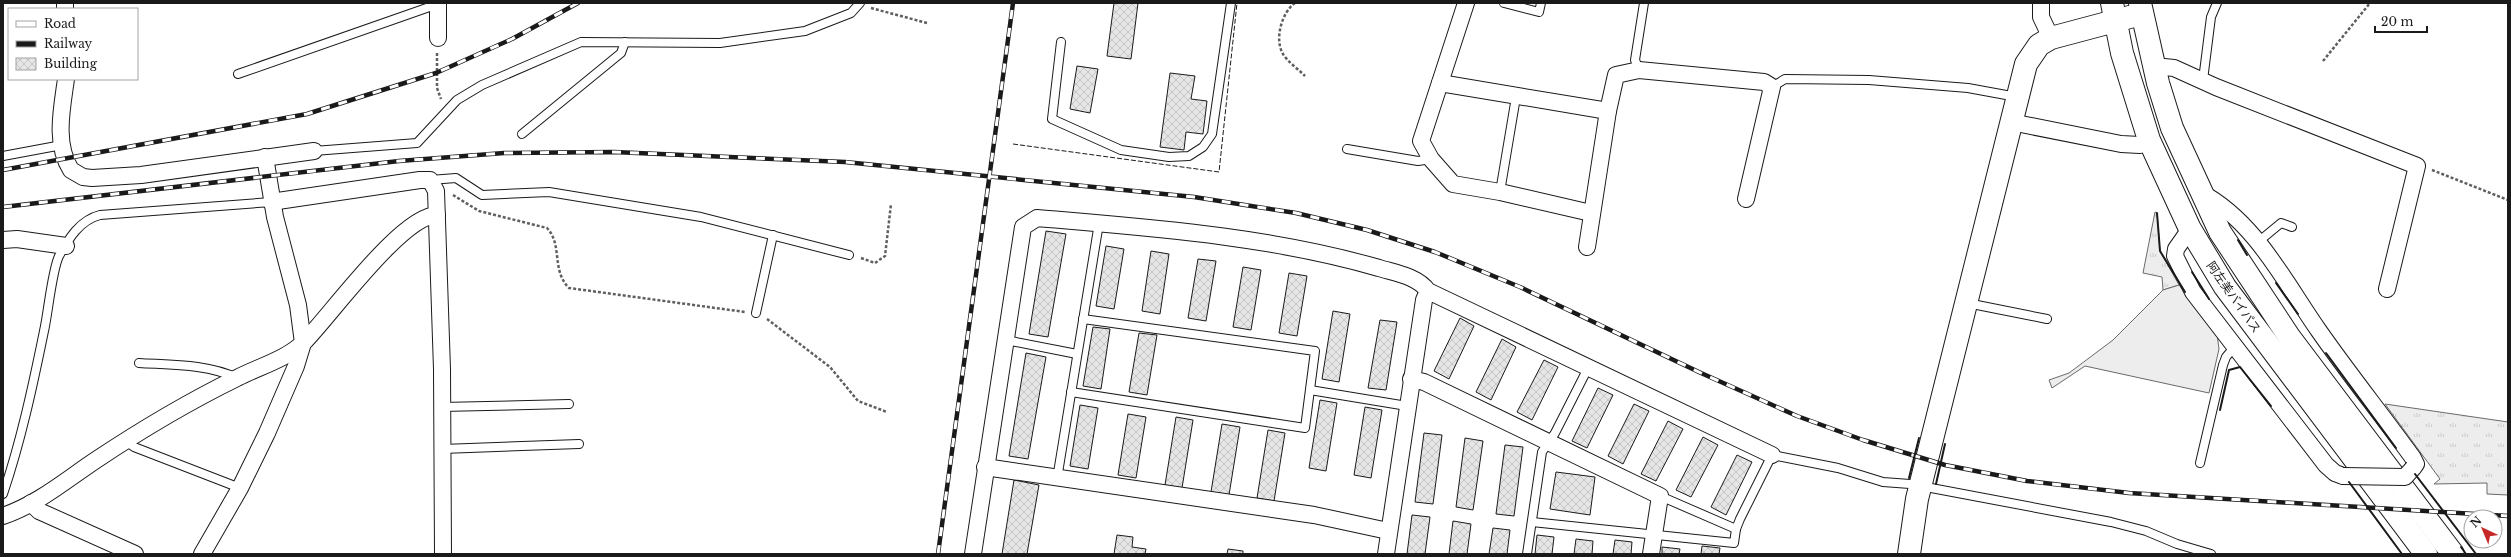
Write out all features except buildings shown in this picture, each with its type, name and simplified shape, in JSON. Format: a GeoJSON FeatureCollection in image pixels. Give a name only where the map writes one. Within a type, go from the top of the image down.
{"type":"FeatureCollection","features":[{"type":"Feature","properties":{"kind":"main road"},"geometry":{"type":"LineString","coordinates":[[1909,554],[1920,487],[2010,122],[2026,64],[2039,45],[2051,38],[2114,12],[2140,8]]}},
{"type":"Feature","properties":{"kind":"main road","name":"阿左美バイパス"},"geometry":{"type":"LineString","coordinates":[[2140,8],[2154,66],[2172,128],[2200,192],[2232,253],[2290,338],[2453,554]]}},
{"type":"Feature","properties":{"kind":"main road","name":"阿左美バイパス"},"geometry":{"type":"LineString","coordinates":[[2114,12],[2122,53],[2150,140],[2190,229],[2225,287],[2426,554]]}},
{"type":"Feature","properties":{"kind":"street"},"geometry":{"type":"LineString","coordinates":[[1466,3],[1420,141],[1431,159],[1453,184],[1500,192],[1590,213]]}},
{"type":"Feature","properties":{"kind":"street"},"geometry":{"type":"LineString","coordinates":[[2041,3],[2042,17],[2051,38]]}},
{"type":"Feature","properties":{"kind":"street"},"geometry":{"type":"LineString","coordinates":[[438,4],[438,38]]}},
{"type":"Feature","properties":{"kind":"street"},"geometry":{"type":"LineString","coordinates":[[2154,66],[2174,68],[2417,166],[2387,289]]}},
{"type":"Feature","properties":{"kind":"street"},"geometry":{"type":"LineString","coordinates":[[1586,247],[1590,213],[1616,75],[1639,70],[1764,82],[1772,87],[1746,199]]}},
{"type":"Feature","properties":{"kind":"street"},"geometry":{"type":"LineString","coordinates":[[66,80],[61,114],[62,145],[72,172],[92,178],[141,175],[314,151]]}},
{"type":"Feature","properties":{"kind":"street"},"geometry":{"type":"LineString","coordinates":[[1440,83],[1608,112]]}},
{"type":"Feature","properties":{"kind":"street"},"geometry":{"type":"LineString","coordinates":[[2010,122],[2121,144],[2140,145],[2150,140]]}},
{"type":"Feature","properties":{"kind":"street"},"geometry":{"type":"LineString","coordinates":[[202,554],[240,488],[296,366],[303,343],[298,305],[271,202],[265,157]]}},
{"type":"Feature","properties":{"kind":"street"},"geometry":{"type":"LineString","coordinates":[[271,202],[430,180],[436,191],[443,554]]}},
{"type":"Feature","properties":{"kind":"street"},"geometry":{"type":"LineString","coordinates":[[2190,229],[2176,249],[2175,256],[2193,292],[2236,345],[2326,465],[2335,473],[2343,476],[2405,477],[2416,464],[2413,458],[2320,332],[2258,242],[2234,215],[2200,192]]}},
{"type":"Feature","properties":{"kind":"street"},"geometry":{"type":"LineString","coordinates":[[3,516],[31,503],[184,405],[303,343],[351,286],[386,251],[419,220],[430,215],[437,215]]}},
{"type":"Feature","properties":{"kind":"street"},"geometry":{"type":"LineString","coordinates":[[973,554],[985,467],[1023,227],[1037,218],[1231,237],[1344,258],[1414,279],[1428,291],[1772,455]]}},
{"type":"Feature","properties":{"kind":"street"},"geometry":{"type":"LineString","coordinates":[[3,240],[16,239],[66,246]]}},
{"type":"Feature","properties":{"kind":"street"},"geometry":{"type":"LineString","coordinates":[[1386,554],[1388,531],[1407,406],[1424,300],[1428,291]]}},
{"type":"Feature","properties":{"kind":"street"},"geometry":{"type":"LineString","coordinates":[[1412,379],[1424,382],[1660,496],[1651,554]]}},
{"type":"Feature","properties":{"kind":"street"},"geometry":{"type":"LineString","coordinates":[[985,467],[1057,479],[1314,515],[1388,531]]}},
{"type":"Feature","properties":{"kind":"street"},"geometry":{"type":"LineString","coordinates":[[31,503],[39,511],[135,554]]}},
{"type":"Feature","properties":{"kind":"lane"},"geometry":{"type":"LineString","coordinates":[[1062,42],[1052,119],[1121,150],[1169,157],[1189,156],[1203,147],[1212,134],[1230,3]]}},
{"type":"Feature","properties":{"kind":"lane"},"geometry":{"type":"LineString","coordinates":[[1504,3],[1539,12],[1541,3]]}},
{"type":"Feature","properties":{"kind":"lane"},"geometry":{"type":"LineString","coordinates":[[1639,70],[1635,60],[1644,3]]}},
{"type":"Feature","properties":{"kind":"lane"},"geometry":{"type":"LineString","coordinates":[[2203,80],[2211,17],[2217,3]]}},
{"type":"Feature","properties":{"kind":"lane"},"geometry":{"type":"LineString","coordinates":[[238,74],[438,4]]}},
{"type":"Feature","properties":{"kind":"lane"},"geometry":{"type":"LineString","coordinates":[[314,151],[417,143],[445,110],[457,100],[482,85],[574,45],[587,42],[720,43],[805,31],[851,13],[858,5]]}},
{"type":"Feature","properties":{"kind":"lane"},"geometry":{"type":"LineString","coordinates":[[522,134],[621,53],[625,42]]}},
{"type":"Feature","properties":{"kind":"lane"},"geometry":{"type":"LineString","coordinates":[[1772,87],[1785,79],[1869,80],[1968,88],[2017,98]]}},
{"type":"Feature","properties":{"kind":"lane"},"geometry":{"type":"LineString","coordinates":[[1500,192],[1516,97]]}},
{"type":"Feature","properties":{"kind":"lane"},"geometry":{"type":"LineString","coordinates":[[3,156],[62,145]]}},
{"type":"Feature","properties":{"kind":"lane"},"geometry":{"type":"LineString","coordinates":[[1346,150],[1418,161],[1431,159]]}},
{"type":"Feature","properties":{"kind":"lane"},"geometry":{"type":"LineString","coordinates":[[430,180],[456,178],[482,195],[556,193],[700,217],[849,255]]}},
{"type":"Feature","properties":{"kind":"lane"},"geometry":{"type":"LineString","coordinates":[[3,494],[12,465],[44,332],[58,257],[78,226],[88,218],[100,216],[271,202]]}},
{"type":"Feature","properties":{"kind":"lane"},"geometry":{"type":"LineString","coordinates":[[1057,479],[1099,223]]}},
{"type":"Feature","properties":{"kind":"lane"},"geometry":{"type":"LineString","coordinates":[[2258,242],[2281,223],[2292,227]]}},
{"type":"Feature","properties":{"kind":"lane"},"geometry":{"type":"LineString","coordinates":[[756,313],[773,235]]}},
{"type":"Feature","properties":{"kind":"lane"},"geometry":{"type":"LineString","coordinates":[[1966,303],[2047,319]]}},
{"type":"Feature","properties":{"kind":"lane"},"geometry":{"type":"LineString","coordinates":[[1071,392],[1306,428],[1315,351],[1083,320]]}},
{"type":"Feature","properties":{"kind":"lane"},"geometry":{"type":"LineString","coordinates":[[1006,340],[1077,354]]}},
{"type":"Feature","properties":{"kind":"lane"},"geometry":{"type":"LineString","coordinates":[[2200,463],[2223,365],[2226,357],[2236,345]]}},
{"type":"Feature","properties":{"kind":"lane"},"geometry":{"type":"LineString","coordinates":[[139,363],[208,368],[223,371],[236,378]]}},
{"type":"Feature","properties":{"kind":"lane"},"geometry":{"type":"LineString","coordinates":[[1527,554],[1542,452],[1549,442],[1588,368]]}},
{"type":"Feature","properties":{"kind":"lane"},"geometry":{"type":"LineString","coordinates":[[1310,390],[1407,406]]}},
{"type":"Feature","properties":{"kind":"lane"},"geometry":{"type":"LineString","coordinates":[[441,407],[569,404]]}},
{"type":"Feature","properties":{"kind":"lane"},"geometry":{"type":"LineString","coordinates":[[126,441],[134,447],[240,488]]}},
{"type":"Feature","properties":{"kind":"lane"},"geometry":{"type":"LineString","coordinates":[[442,449],[579,444]]}},
{"type":"Feature","properties":{"kind":"lane"},"geometry":{"type":"LineString","coordinates":[[1532,522],[1734,543],[1736,529],[1772,455],[1838,468],[1883,482],[1920,487],[2112,522],[2146,531],[2177,544],[2211,554]]}},
{"type":"Feature","properties":{"kind":"lane"},"geometry":{"type":"LineString","coordinates":[[1660,496],[1736,529]]}},
{"type":"Feature","properties":{"kind":"path"},"geometry":{"type":"LineString","coordinates":[[1295,3],[1285,12],[1279,45],[1283,54],[1305,76]]}},
{"type":"Feature","properties":{"kind":"path"},"geometry":{"type":"LineString","coordinates":[[2323,61],[2370,3]]}},
{"type":"Feature","properties":{"kind":"path"},"geometry":{"type":"LineString","coordinates":[[858,5],[886,10],[926,23]]}},
{"type":"Feature","properties":{"kind":"path"},"geometry":{"type":"LineString","coordinates":[[438,38],[437,88],[445,110]]}},
{"type":"Feature","properties":{"kind":"path"},"geometry":{"type":"LineString","coordinates":[[2417,166],[2508,200]]}},
{"type":"Feature","properties":{"kind":"path"},"geometry":{"type":"LineString","coordinates":[[430,180],[479,211],[547,228],[556,242],[558,272],[569,288],[728,312],[756,313],[772,321],[830,366],[858,401],[887,412]]}},
{"type":"Feature","properties":{"kind":"path"},"geometry":{"type":"LineString","coordinates":[[849,255],[875,263],[885,256],[891,204]]}},
{"type":"Feature","properties":{"kind":"green space"},"geometry":{"type":"Polygon","coordinates":[[[2155,212],[2157,213],[2160,251],[2179,285],[2163,290],[2162,277],[2143,273],[2155,212]]]}},
{"type":"Feature","properties":{"kind":"green space"},"geometry":{"type":"Polygon","coordinates":[[[2385,404],[2508,422],[2508,495],[2487,494],[2487,483],[2434,484],[2440,479],[2385,404]]]}},
{"type":"Feature","properties":{"kind":"shaded area"},"geometry":{"type":"Polygon","coordinates":[[[2179,285],[2217,334],[2219,349],[2209,393],[2085,366],[2052,388],[2049,380],[2069,373],[2113,340],[2163,290],[2179,285]]]}},
{"type":"Feature","properties":{"kind":"railway"},"geometry":{"type":"LineString","coordinates":[[3,170],[307,114],[436,73],[512,39],[578,3]]}},
{"type":"Feature","properties":{"kind":"railway"},"geometry":{"type":"LineString","coordinates":[[938,554],[1013,3]]}},
{"type":"Feature","properties":{"kind":"railway"},"geometry":{"type":"LineString","coordinates":[[3,207],[399,161],[504,153],[614,152],[845,162],[1194,197],[1296,213],[1367,230],[1435,252],[1520,287],[1701,373],[1797,416],[1863,440],[1945,465],[2027,481],[2129,493],[2508,516]]}},
{"type":"Feature","properties":{"kind":"fence"},"geometry":{"type":"LineString","coordinates":[[1013,144],[1219,172],[1237,3]]}},
{"type":"Feature","properties":{"kind":"wall"},"geometry":{"type":"LineString","coordinates":[[2157,213],[2160,251],[2185,292]]}},
{"type":"Feature","properties":{"kind":"wall"},"geometry":{"type":"LineString","coordinates":[[2238,240],[2247,255]]}},
{"type":"Feature","properties":{"kind":"wall"},"geometry":{"type":"LineString","coordinates":[[2192,272],[2209,299]]}},
{"type":"Feature","properties":{"kind":"wall"},"geometry":{"type":"LineString","coordinates":[[2276,283],[2298,314]]}},
{"type":"Feature","properties":{"kind":"wall"},"geometry":{"type":"LineString","coordinates":[[2326,353],[2396,448]]}},
{"type":"Feature","properties":{"kind":"wall"},"geometry":{"type":"LineString","coordinates":[[2220,410],[2229,370],[2240,367],[2271,406]]}},
{"type":"Feature","properties":{"kind":"wall"},"geometry":{"type":"LineString","coordinates":[[1909,478],[1919,438]]}},
{"type":"Feature","properties":{"kind":"wall"},"geometry":{"type":"LineString","coordinates":[[1936,484],[1945,444]]}},
{"type":"Feature","properties":{"kind":"wall"},"geometry":{"type":"LineString","coordinates":[[2415,474],[2476,554]]}},
{"type":"Feature","properties":{"kind":"wall"},"geometry":{"type":"LineString","coordinates":[[2349,482],[2402,554]]}},
{"type":"Feature","properties":{"kind":"wall"},"geometry":{"type":"LineString","coordinates":[[2461,547],[2466,554]]}}]}
